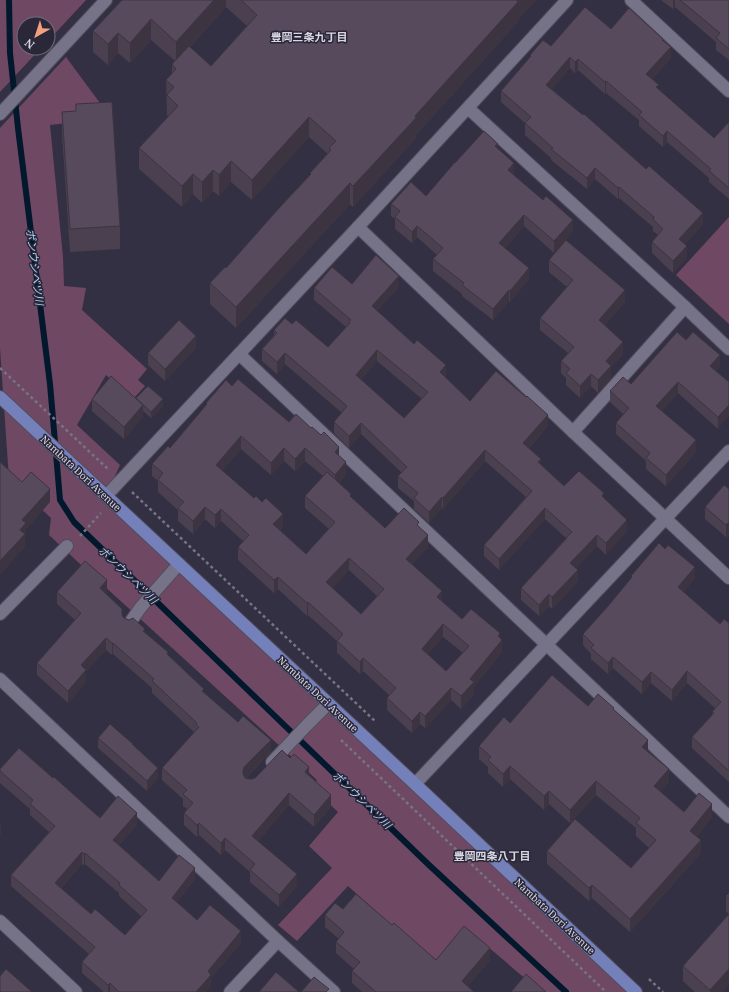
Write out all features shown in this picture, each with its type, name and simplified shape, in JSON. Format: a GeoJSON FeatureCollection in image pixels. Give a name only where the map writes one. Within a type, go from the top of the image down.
{"type":"FeatureCollection","features":[{"type":"Feature","properties":{"kind":"main road","name":"Nambata Dori Avenue"},"geometry":{"type":"LineString","coordinates":[[0,397],[636,992]]}},
{"type":"Feature","properties":{"kind":"street"},"geometry":{"type":"LineString","coordinates":[[0,114],[106,0]]}},
{"type":"Feature","properties":{"kind":"street"},"geometry":{"type":"LineString","coordinates":[[106,496],[358,227],[567,0]]}},
{"type":"Feature","properties":{"kind":"street"},"geometry":{"type":"LineString","coordinates":[[631,0],[729,91]]}},
{"type":"Feature","properties":{"kind":"street"},"geometry":{"type":"LineString","coordinates":[[468,108],[729,349]]}},
{"type":"Feature","properties":{"kind":"street"},"geometry":{"type":"LineString","coordinates":[[358,227],[729,578]]}},
{"type":"Feature","properties":{"kind":"street"},"geometry":{"type":"LineString","coordinates":[[573,432],[685,308]]}},
{"type":"Feature","properties":{"kind":"street"},"geometry":{"type":"LineString","coordinates":[[239,354],[729,817]]}},
{"type":"Feature","properties":{"kind":"street"},"geometry":{"type":"LineString","coordinates":[[415,784],[729,451]]}},
{"type":"Feature","properties":{"kind":"street"},"geometry":{"type":"LineString","coordinates":[[0,614],[71,543]]}},
{"type":"Feature","properties":{"kind":"street"},"geometry":{"type":"LineString","coordinates":[[129,624],[141,607],[179,564]]}},
{"type":"Feature","properties":{"kind":"street"},"geometry":{"type":"LineString","coordinates":[[0,679],[334,992]]}},
{"type":"Feature","properties":{"kind":"street"},"geometry":{"type":"LineString","coordinates":[[266,768],[328,704]]}},
{"type":"Feature","properties":{"kind":"street"},"geometry":{"type":"LineString","coordinates":[[0,920],[76,992]]}},
{"type":"Feature","properties":{"kind":"street"},"geometry":{"type":"LineString","coordinates":[[230,992],[278,941]]}},
{"type":"Feature","properties":{"kind":"path"},"geometry":{"type":"LineString","coordinates":[[0,368],[111,472]]}},
{"type":"Feature","properties":{"kind":"path"},"geometry":{"type":"LineString","coordinates":[[128,489],[378,724]]}},
{"type":"Feature","properties":{"kind":"path"},"geometry":{"type":"LineString","coordinates":[[71,543],[101,513]]}},
{"type":"Feature","properties":{"kind":"path"},"geometry":{"type":"LineString","coordinates":[[646,976],[663,992]]}},
{"type":"Feature","properties":{"kind":"shaded area"},"geometry":{"type":"Polygon","coordinates":[[[0,0],[86,0],[56,32],[56,16],[16,16],[16,56],[34,56],[0,92],[0,0]]]}},
{"type":"Feature","properties":{"kind":"shaded area"},"geometry":{"type":"Polygon","coordinates":[[[66,57],[111,118],[50,125],[63,257],[64,286],[86,288],[82,310],[147,369],[138,380],[145,386],[134,398],[106,375],[77,425],[120,465],[106,496],[636,992],[541,992],[467,929],[435,965],[348,886],[297,941],[278,925],[332,868],[309,846],[338,812],[312,787],[317,780],[49,535],[51,518],[9,479],[0,348],[0,128],[66,57]]]}},
{"type":"Feature","properties":{"kind":"shaded area"},"geometry":{"type":"Polygon","coordinates":[[[729,217],[729,324],[676,275],[729,217]]]}},
{"type":"Feature","properties":{"kind":"building"},"geometry":{"type":"Polygon","coordinates":[[[122,0],[214,0],[176,42],[151,19],[130,43],[118,33],[108,44],[93,31],[122,0]]]}},
{"type":"Feature","properties":{"kind":"building"},"geometry":{"type":"Polygon","coordinates":[[[241,0],[517,0],[518,2],[415,116],[416,118],[353,186],[350,183],[236,307],[210,283],[225,267],[226,268],[311,174],[310,173],[331,150],[329,148],[336,141],[309,117],[252,180],[231,161],[219,175],[213,170],[202,182],[193,174],[182,186],[139,148],[178,106],[167,95],[174,87],[166,80],[176,69],[172,64],[189,46],[211,66],[257,15],[241,0]]]}},
{"type":"Feature","properties":{"kind":"building"},"geometry":{"type":"Polygon","coordinates":[[[680,0],[729,0],[729,49],[716,38],[720,33],[680,0]]]}},
{"type":"Feature","properties":{"kind":"building"},"geometry":{"type":"Polygon","coordinates":[[[585,7],[611,29],[629,8],[671,47],[646,74],[659,85],[656,87],[714,138],[729,122],[729,188],[709,171],[711,169],[667,131],[663,136],[639,115],[642,112],[578,59],[575,62],[570,57],[546,85],[583,115],[584,114],[646,169],[649,166],[703,213],[679,239],[687,246],[673,261],[652,242],[663,229],[653,219],[654,217],[595,168],[587,178],[551,149],[553,148],[525,123],[531,117],[501,91],[543,40],[551,46],[585,7]]]}},
{"type":"Feature","properties":{"kind":"building"},"geometry":{"type":"Polygon","coordinates":[[[112,102],[120,226],[70,229],[62,112],[76,111],[76,104],[112,102]]]}},
{"type":"Feature","properties":{"kind":"building"},"geometry":{"type":"Polygon","coordinates":[[[484,131],[498,144],[495,146],[514,163],[508,170],[543,200],[546,196],[573,220],[554,241],[524,215],[499,243],[529,268],[493,309],[462,285],[464,283],[433,259],[443,248],[417,226],[412,232],[395,217],[400,211],[391,204],[411,182],[426,196],[484,131]]]}},
{"type":"Feature","properties":{"kind":"building"},"geometry":{"type":"Polygon","coordinates":[[[566,240],[625,290],[599,320],[623,342],[606,361],[611,366],[598,380],[591,374],[580,386],[566,373],[570,369],[561,361],[574,347],[540,318],[573,280],[549,260],[566,240]]]}},
{"type":"Feature","properties":{"kind":"building"},"geometry":{"type":"Polygon","coordinates":[[[376,255],[399,276],[372,306],[414,344],[417,340],[446,365],[440,372],[470,401],[496,371],[526,397],[527,396],[548,415],[523,443],[541,459],[538,462],[564,486],[579,471],[604,493],[602,496],[627,520],[606,543],[597,535],[570,563],[578,570],[552,597],[549,594],[539,605],[521,588],[572,532],[545,508],[499,559],[484,545],[532,491],[485,450],[429,512],[414,498],[418,493],[398,476],[407,467],[361,423],[349,436],[334,422],[347,406],[285,353],[277,362],[262,349],[277,333],[274,330],[285,318],[292,324],[296,320],[328,347],[351,320],[314,288],[332,267],[352,284],[376,255]],[[377,350],[356,375],[404,418],[428,392],[377,350]]]}},
{"type":"Feature","properties":{"kind":"building"},"geometry":{"type":"Polygon","coordinates":[[[179,320],[196,336],[165,369],[148,353],[179,320]]]}},
{"type":"Feature","properties":{"kind":"building"},"geometry":{"type":"Polygon","coordinates":[[[677,332],[686,340],[693,332],[720,355],[710,366],[729,382],[729,405],[718,417],[678,382],[656,406],[696,440],[666,475],[646,458],[650,453],[616,423],[629,408],[610,391],[623,377],[631,384],[677,332]]]}},
{"type":"Feature","properties":{"kind":"building"},"geometry":{"type":"Polygon","coordinates":[[[111,376],[143,405],[124,427],[92,399],[111,376]]]}},
{"type":"Feature","properties":{"kind":"building"},"geometry":{"type":"Polygon","coordinates":[[[238,379],[289,422],[296,414],[321,435],[324,432],[339,447],[335,452],[346,462],[335,475],[305,448],[295,459],[284,448],[271,463],[241,436],[216,465],[254,498],[256,496],[262,502],[266,498],[283,514],[273,524],[306,554],[335,522],[305,496],[327,472],[351,494],[350,496],[385,528],[404,508],[419,522],[417,525],[428,535],[406,559],[442,591],[437,597],[462,619],[471,609],[500,633],[498,636],[502,640],[470,679],[474,682],[461,696],[451,688],[425,716],[420,712],[412,721],[387,698],[396,688],[363,658],[360,662],[337,641],[343,634],[278,577],[274,580],[238,547],[249,535],[221,509],[215,515],[205,507],[193,521],[178,508],[184,502],[158,480],[163,473],[152,464],[168,446],[170,448],[226,380],[232,386],[238,379]],[[349,558],[326,582],[361,614],[384,589],[349,558]],[[443,624],[422,649],[446,671],[469,646],[443,624]]]}},
{"type":"Feature","properties":{"kind":"building"},"geometry":{"type":"Polygon","coordinates":[[[148,386],[163,399],[151,412],[136,398],[148,386]]]}},
{"type":"Feature","properties":{"kind":"building"},"geometry":{"type":"Polygon","coordinates":[[[0,462],[22,482],[31,472],[50,489],[22,520],[26,523],[20,530],[25,534],[0,561],[0,462]]]}},
{"type":"Feature","properties":{"kind":"building"},"geometry":{"type":"Polygon","coordinates":[[[724,485],[729,489],[729,522],[726,525],[705,507],[724,485]]]}},
{"type":"Feature","properties":{"kind":"building"},"geometry":{"type":"Polygon","coordinates":[[[659,543],[665,549],[668,545],[695,567],[678,587],[720,624],[724,619],[729,623],[729,771],[692,737],[714,713],[712,712],[721,702],[687,671],[672,690],[651,672],[642,682],[613,657],[608,663],[591,648],[594,645],[583,634],[609,605],[659,543]]]}},
{"type":"Feature","properties":{"kind":"building"},"geometry":{"type":"Polygon","coordinates":[[[85,561],[107,580],[100,588],[122,609],[122,615],[124,618],[129,620],[133,618],[145,629],[143,631],[168,652],[167,654],[204,689],[202,691],[238,722],[243,716],[271,740],[244,767],[243,774],[245,778],[255,778],[282,750],[290,758],[294,754],[309,767],[305,772],[331,795],[314,815],[289,793],[252,836],[297,874],[279,895],[250,870],[255,864],[225,838],[221,843],[199,823],[197,825],[184,813],[193,803],[183,794],[187,790],[162,768],[199,727],[196,724],[197,723],[152,681],[154,679],[106,638],[81,665],[86,670],[68,691],[37,663],[81,613],[57,592],[85,561]]]}},
{"type":"Feature","properties":{"kind":"building"},"geometry":{"type":"Polygon","coordinates":[[[552,675],[588,706],[598,694],[648,740],[642,747],[669,769],[654,786],[684,812],[699,793],[712,804],[690,831],[701,840],[630,919],[592,885],[589,888],[547,851],[575,819],[631,868],[656,840],[636,823],[640,818],[596,781],[570,810],[549,791],[544,796],[510,766],[503,774],[488,760],[491,757],[479,746],[504,717],[510,723],[552,675]]]}},
{"type":"Feature","properties":{"kind":"building"},"geometry":{"type":"Polygon","coordinates":[[[110,724],[158,768],[147,781],[98,738],[110,724]]]}},
{"type":"Feature","properties":{"kind":"building"},"geometry":{"type":"Polygon","coordinates":[[[19,748],[100,818],[118,796],[137,813],[113,840],[159,881],[179,855],[195,868],[172,898],[197,920],[210,905],[241,931],[208,971],[211,975],[196,992],[119,992],[110,983],[108,985],[82,962],[95,947],[11,875],[55,826],[30,804],[33,800],[0,771],[0,769],[19,748]],[[82,852],[55,883],[91,914],[95,909],[125,935],[147,910],[119,885],[120,883],[85,853],[84,854],[82,852]]]}},
{"type":"Feature","properties":{"kind":"building"},"geometry":{"type":"Polygon","coordinates":[[[356,894],[392,925],[394,923],[436,960],[464,926],[490,948],[462,981],[474,992],[376,992],[352,971],[360,962],[336,942],[344,932],[325,915],[335,903],[343,909],[356,894]]]}},
{"type":"Feature","properties":{"kind":"building"},"geometry":{"type":"Polygon","coordinates":[[[729,914],[729,969],[710,990],[683,966],[729,914]]]}},
{"type":"Feature","properties":{"kind":"building"},"geometry":{"type":"Polygon","coordinates":[[[6,969],[32,992],[0,992],[0,976],[6,969]]]}},
{"type":"Feature","properties":{"kind":"building"},"geometry":{"type":"Polygon","coordinates":[[[276,972],[299,992],[259,992],[276,972]]]}},
{"type":"Feature","properties":{"kind":"building"},"geometry":{"type":"Polygon","coordinates":[[[526,974],[546,992],[511,992],[526,974]]]}},
{"type":"Feature","properties":{"kind":"building"},"geometry":{"type":"Polygon","coordinates":[[[314,977],[329,989],[326,992],[301,992],[314,977]]]}},
{"type":"Feature","properties":{"kind":"waterway","name":"ポンウシベツ川"},"geometry":{"type":"LineString","coordinates":[[9,0],[10,53],[50,384],[60,500],[74,522],[429,865],[566,992]]}},
{"type":"Feature","properties":{"kind":"district","name":"豊岡三条九丁目"},"geometry":{"type":"Point","coordinates":[309,37]}},
{"type":"Feature","properties":{"kind":"district","name":"豊岡四条八丁目"},"geometry":{"type":"Point","coordinates":[492,856]}}]}
